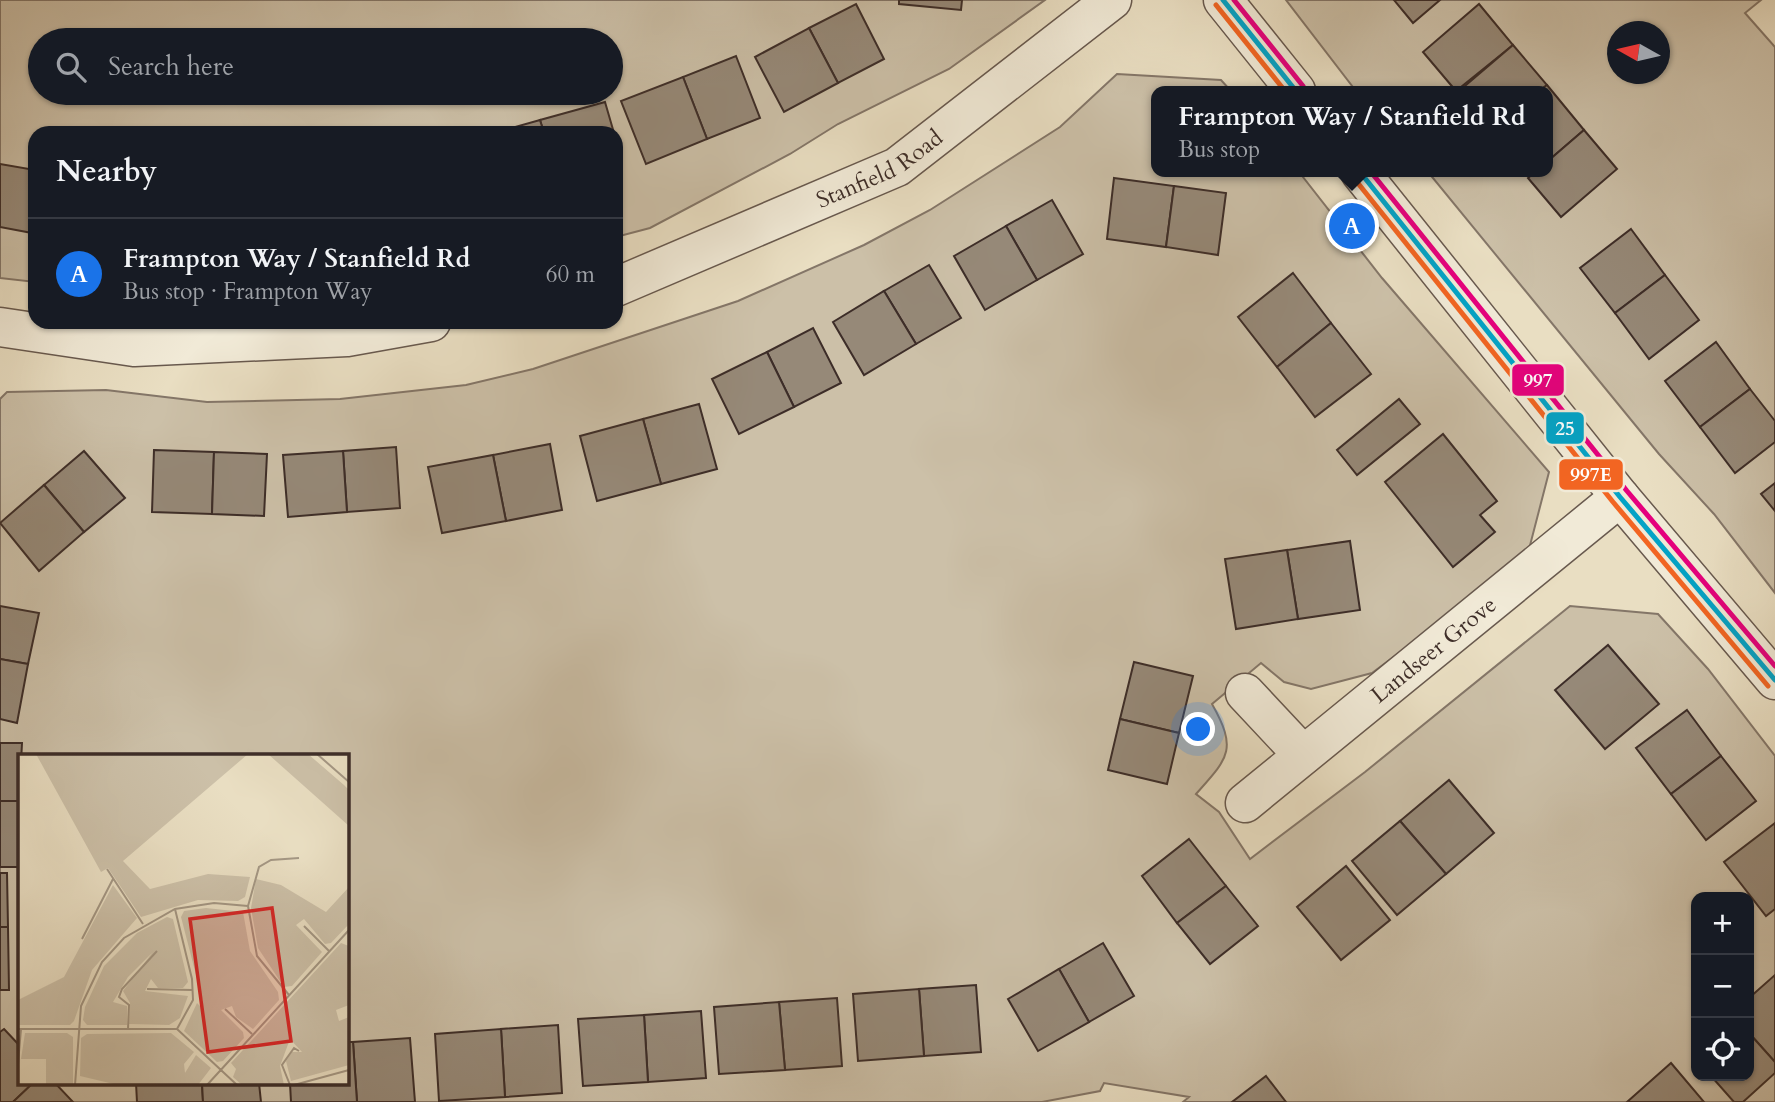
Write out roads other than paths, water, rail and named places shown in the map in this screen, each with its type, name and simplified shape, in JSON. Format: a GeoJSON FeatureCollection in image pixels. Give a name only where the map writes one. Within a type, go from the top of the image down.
{"type":"FeatureCollection","features":[{"type":"Feature","properties":{"kind":"street","name":"Stanfield Road"},"geometry":{"type":"LineString","coordinates":[[623,284],[897,167],[1112,0]]}},
{"type":"Feature","properties":{"kind":"street"},"geometry":{"type":"LineString","coordinates":[[1223,0],[1292,86]]}},
{"type":"Feature","properties":{"kind":"street"},"geometry":{"type":"LineString","coordinates":[[1364,177],[1620,497],[1775,680]]}},
{"type":"Feature","properties":{"kind":"street"},"geometry":{"type":"LineString","coordinates":[[0,327],[134,347],[346,337],[391,329]]}},
{"type":"Feature","properties":{"kind":"street","name":"Landseer Grove"},"geometry":{"type":"LineString","coordinates":[[1245,803],[1620,497]]}},
{"type":"Feature","properties":{"kind":"street"},"geometry":{"type":"LineString","coordinates":[[1245,694],[1303,755]]}},
{"type":"Feature","properties":{"kind":"place","name":"Frampton Way / Stanfield Rd"},"geometry":{"type":"Point","coordinates":[1352,226]}}]}
